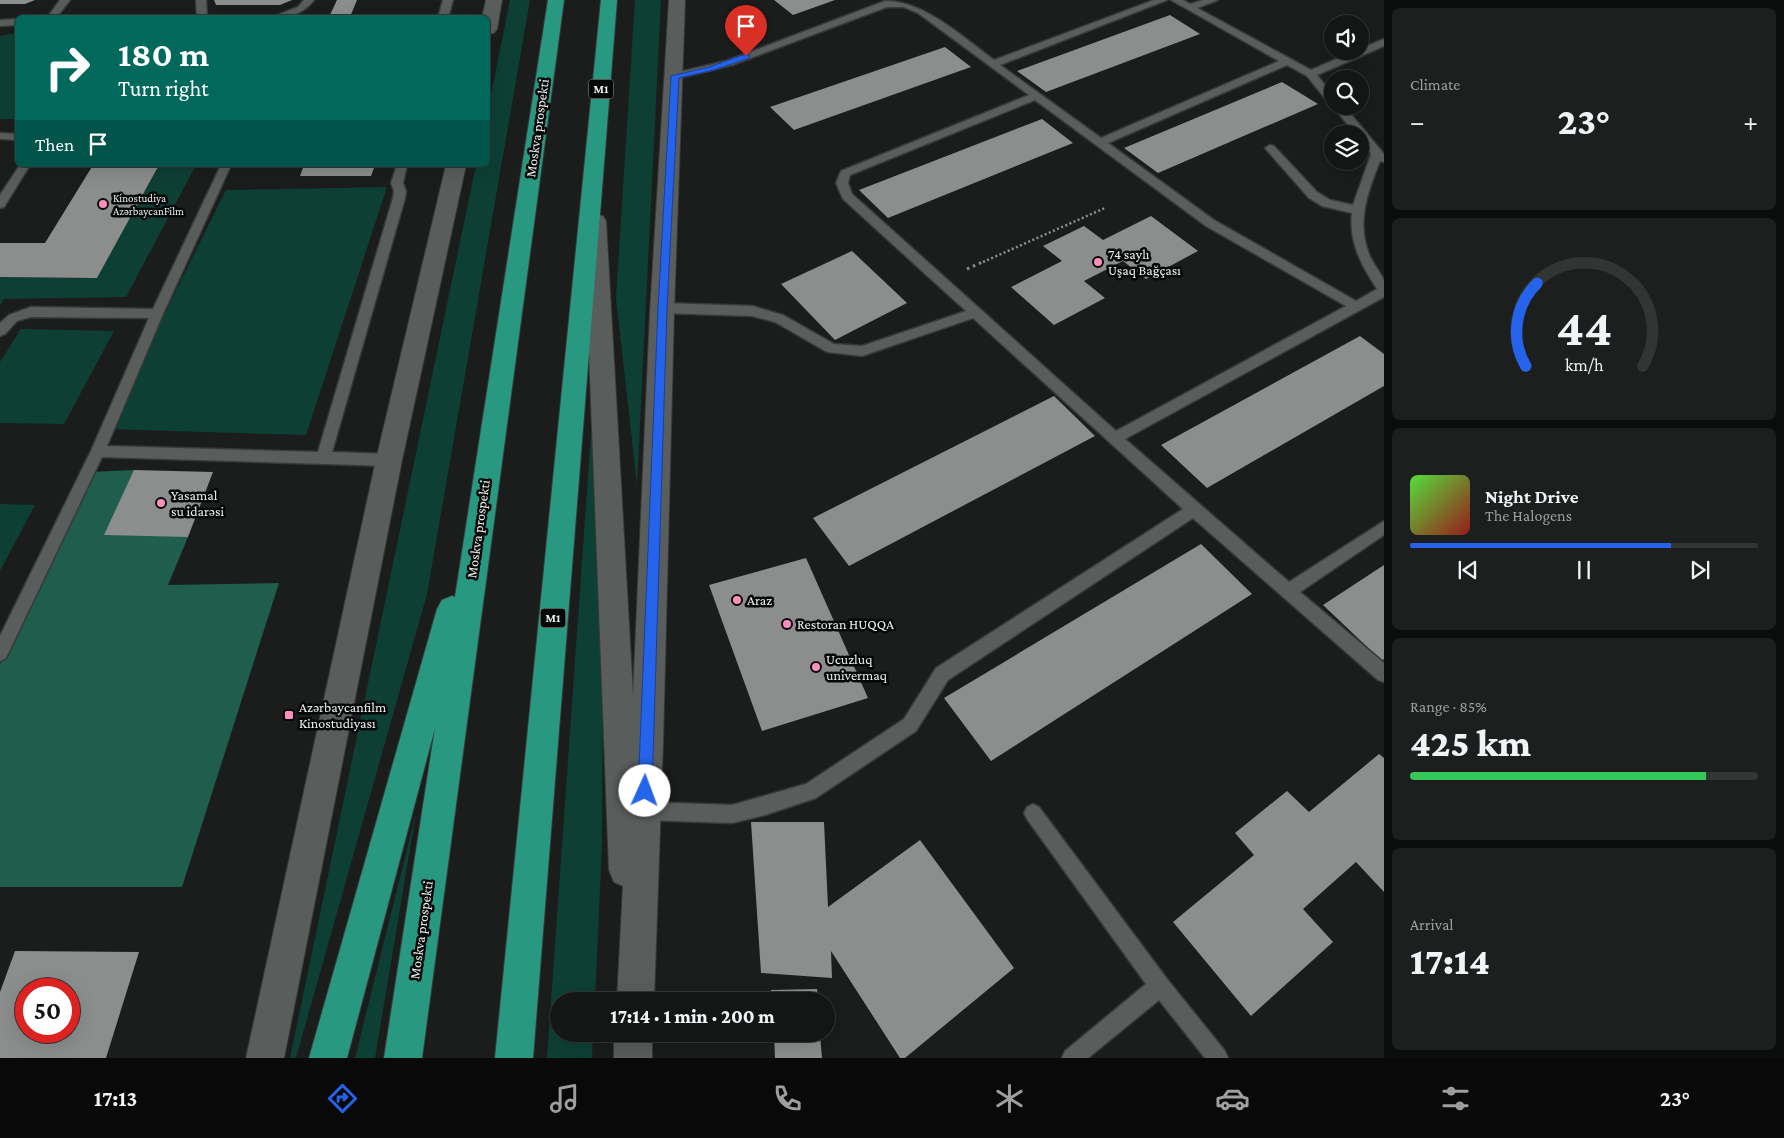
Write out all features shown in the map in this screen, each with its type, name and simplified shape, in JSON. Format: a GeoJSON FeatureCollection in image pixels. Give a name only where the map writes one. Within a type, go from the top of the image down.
{"type":"FeatureCollection","features":[{"type":"Feature","properties":{"kind":"highway","name":"Moskva prospekti"},"geometry":{"type":"LineString","coordinates":[[403,1058],[482,499],[556,0]]}},
{"type":"Feature","properties":{"kind":"highway","name":"M1"},"geometry":{"type":"LineString","coordinates":[[514,1058],[609,0]]}},
{"type":"Feature","properties":{"kind":"highway"},"geometry":{"type":"LineString","coordinates":[[328,1058],[482,499]]}},
{"type":"Feature","properties":{"kind":"main road"},"geometry":{"type":"LineString","coordinates":[[490,19],[494,0]]}},
{"type":"Feature","properties":{"kind":"main road"},"geometry":{"type":"LineString","coordinates":[[635,992],[645,810],[662,308],[675,76],[677,0]]}},
{"type":"Feature","properties":{"kind":"main road"},"geometry":{"type":"LineString","coordinates":[[265,1058],[389,460],[456,167]]}},
{"type":"Feature","properties":{"kind":"main road"},"geometry":{"type":"LineString","coordinates":[[593,178],[634,992]]}},
{"type":"Feature","properties":{"kind":"main road"},"geometry":{"type":"LineString","coordinates":[[633,1042],[633,1058]]}},
{"type":"Feature","properties":{"kind":"lane"},"geometry":{"type":"LineString","coordinates":[[53,15],[65,0]]}},
{"type":"Feature","properties":{"kind":"lane"},"geometry":{"type":"LineString","coordinates":[[202,0],[202,15]]}},
{"type":"Feature","properties":{"kind":"lane"},"geometry":{"type":"LineString","coordinates":[[283,15],[301,9],[309,0]]}},
{"type":"Feature","properties":{"kind":"lane"},"geometry":{"type":"LineString","coordinates":[[444,15],[448,0]]}},
{"type":"Feature","properties":{"kind":"lane"},"geometry":{"type":"LineString","coordinates":[[993,64],[1162,0]]}},
{"type":"Feature","properties":{"kind":"lane"},"geometry":{"type":"LineString","coordinates":[[1176,0],[1311,74],[1324,90]]}},
{"type":"Feature","properties":{"kind":"lane"},"geometry":{"type":"LineString","coordinates":[[1190,7],[1213,0]]}},
{"type":"Feature","properties":{"kind":"lane"},"geometry":{"type":"LineString","coordinates":[[675,76],[728,63],[885,4],[893,2],[912,6],[921,10],[1210,223],[1355,306]]}},
{"type":"Feature","properties":{"kind":"lane"},"geometry":{"type":"LineString","coordinates":[[0,23],[15,22]]}},
{"type":"Feature","properties":{"kind":"lane"},"geometry":{"type":"LineString","coordinates":[[1311,74],[1384,42]]}},
{"type":"Feature","properties":{"kind":"lane"},"geometry":{"type":"LineString","coordinates":[[1100,143],[1288,61]]}},
{"type":"Feature","properties":{"kind":"lane"},"geometry":{"type":"LineString","coordinates":[[1036,96],[845,172],[842,183],[847,196],[1194,510],[1384,674]]}},
{"type":"Feature","properties":{"kind":"lane"},"geometry":{"type":"LineString","coordinates":[[1114,438],[1384,291],[1365,261],[1355,224],[1364,188],[1381,156],[1346,115]]}},
{"type":"Feature","properties":{"kind":"lane"},"geometry":{"type":"LineString","coordinates":[[0,136],[15,136]]}},
{"type":"Feature","properties":{"kind":"lane"},"geometry":{"type":"LineString","coordinates":[[1270,148],[1312,195],[1326,203],[1357,210]]}},
{"type":"Feature","properties":{"kind":"lane"},"geometry":{"type":"LineString","coordinates":[[0,204],[23,167]]}},
{"type":"Feature","properties":{"kind":"lane"},"geometry":{"type":"LineString","coordinates":[[0,653],[98,451],[157,314],[225,167]]}},
{"type":"Feature","properties":{"kind":"lane"},"geometry":{"type":"LineString","coordinates":[[323,458],[400,198],[400,191],[396,183],[401,167]]}},
{"type":"Feature","properties":{"kind":"lane"},"geometry":{"type":"LineString","coordinates":[[662,308],[752,312],[779,318],[832,348],[862,351],[976,312]]}},
{"type":"Feature","properties":{"kind":"lane"},"geometry":{"type":"LineString","coordinates":[[0,331],[13,318],[31,312],[157,314]]}},
{"type":"Feature","properties":{"kind":"lane"},"geometry":{"type":"LineString","coordinates":[[98,451],[389,460]]}},
{"type":"Feature","properties":{"kind":"lane"},"geometry":{"type":"LineString","coordinates":[[645,810],[732,814],[810,792],[910,725],[942,674],[1194,510]]}},
{"type":"Feature","properties":{"kind":"lane"},"geometry":{"type":"LineString","coordinates":[[1288,591],[1384,527]]}},
{"type":"Feature","properties":{"kind":"lane"},"geometry":{"type":"LineString","coordinates":[[1033,813],[1160,986],[1218,1058]]}},
{"type":"Feature","properties":{"kind":"lane"},"geometry":{"type":"LineString","coordinates":[[1072,1058],[1160,986]]}},
{"type":"Feature","properties":{"kind":"path"},"geometry":{"type":"LineString","coordinates":[[941,281],[1104,208]]}},
{"type":"Feature","properties":{"kind":"green space"},"geometry":{"type":"Polygon","coordinates":[[[510,0],[530,0],[427,594],[296,1058],[290,1058],[476,167],[490,167],[490,100],[510,0]]]}},
{"type":"Feature","properties":{"kind":"green space"},"geometry":{"type":"Polygon","coordinates":[[[635,0],[661,0],[637,485],[616,298],[635,0]]]}},
{"type":"Feature","properties":{"kind":"green space"},"geometry":{"type":"Polygon","coordinates":[[[15,33],[15,119],[0,119],[0,36],[15,33]]]}},
{"type":"Feature","properties":{"kind":"green space"},"geometry":{"type":"Polygon","coordinates":[[[158,167],[195,167],[126,297],[4,299],[0,305],[0,277],[97,278],[158,167]]]}},
{"type":"Feature","properties":{"kind":"green space"},"geometry":{"type":"Polygon","coordinates":[[[387,187],[306,435],[107,429],[226,190],[387,187]]]}},
{"type":"Feature","properties":{"kind":"green space"},"geometry":{"type":"Polygon","coordinates":[[[21,329],[114,331],[64,424],[0,423],[0,362],[21,329]]]}},
{"type":"Feature","properties":{"kind":"green space"},"geometry":{"type":"Polygon","coordinates":[[[592,420],[603,626],[602,844],[595,992],[552,992],[592,420]]]}},
{"type":"Feature","properties":{"kind":"green space"},"geometry":{"type":"Polygon","coordinates":[[[134,470],[188,537],[168,585],[279,583],[182,887],[0,887],[0,664],[90,472],[134,470]]]}},
{"type":"Feature","properties":{"kind":"green space"},"geometry":{"type":"Polygon","coordinates":[[[0,504],[35,505],[0,571],[0,504]]]}},
{"type":"Feature","properties":{"kind":"green space"},"geometry":{"type":"Polygon","coordinates":[[[416,813],[375,1058],[355,1058],[416,813]]]}},
{"type":"Feature","properties":{"kind":"green space"},"geometry":{"type":"Polygon","coordinates":[[[550,1015],[550,1042],[593,1042],[592,1058],[547,1058],[550,1015]]]}},
{"type":"Feature","properties":{"kind":"building"},"geometry":{"type":"Polygon","coordinates":[[[0,0],[35,0],[25,4],[0,4],[0,0]]]}},
{"type":"Feature","properties":{"kind":"building"},"geometry":{"type":"Polygon","coordinates":[[[214,0],[292,0],[280,5],[216,5],[214,0]]]}},
{"type":"Feature","properties":{"kind":"building"},"geometry":{"type":"Polygon","coordinates":[[[337,0],[357,0],[351,15],[330,15],[337,0]]]}},
{"type":"Feature","properties":{"kind":"building"},"geometry":{"type":"Polygon","coordinates":[[[774,0],[835,0],[793,15],[774,0]]]}},
{"type":"Feature","properties":{"kind":"building"},"geometry":{"type":"Polygon","coordinates":[[[1170,15],[1200,34],[1046,92],[1017,71],[1170,15]]]}},
{"type":"Feature","properties":{"kind":"building"},"geometry":{"type":"Polygon","coordinates":[[[945,47],[971,67],[794,130],[770,107],[945,47]]]}},
{"type":"Feature","properties":{"kind":"building"},"geometry":{"type":"Polygon","coordinates":[[[1282,82],[1318,104],[1158,173],[1124,148],[1282,82]]]}},
{"type":"Feature","properties":{"kind":"building"},"geometry":{"type":"Polygon","coordinates":[[[1042,119],[1073,143],[888,218],[859,190],[1042,119]]]}},
{"type":"Feature","properties":{"kind":"building","name":"Kinostudiya AzərbaycanFilm"},"geometry":{"type":"Polygon","coordinates":[[[92,167],[158,167],[97,278],[0,277],[0,243],[45,243],[92,167]]]}},
{"type":"Feature","properties":{"kind":"building"},"geometry":{"type":"Polygon","coordinates":[[[303,167],[374,167],[371,176],[300,176],[303,167]]]}},
{"type":"Feature","properties":{"kind":"building"},"geometry":{"type":"Polygon","coordinates":[[[1151,216],[1198,251],[1146,279],[1123,261],[1084,281],[1105,298],[1054,325],[1011,287],[1062,261],[1043,246],[1084,226],[1103,240],[1151,216]]]}},
{"type":"Feature","properties":{"kind":"building"},"geometry":{"type":"Polygon","coordinates":[[[852,251],[907,303],[835,340],[781,284],[852,251]]]}},
{"type":"Feature","properties":{"kind":"building"},"geometry":{"type":"Polygon","coordinates":[[[1360,336],[1384,354],[1384,386],[1207,488],[1161,445],[1360,336]]]}},
{"type":"Feature","properties":{"kind":"building"},"geometry":{"type":"Polygon","coordinates":[[[1054,396],[1095,436],[849,566],[813,518],[1054,396]]]}},
{"type":"Feature","properties":{"kind":"building"},"geometry":{"type":"Polygon","coordinates":[[[134,470],[213,472],[188,537],[104,535],[134,470]]]}},
{"type":"Feature","properties":{"kind":"building"},"geometry":{"type":"Polygon","coordinates":[[[1201,544],[1252,594],[991,761],[944,698],[1201,544]]]}},
{"type":"Feature","properties":{"kind":"building"},"geometry":{"type":"Polygon","coordinates":[[[806,558],[868,698],[762,731],[709,585],[806,558]]]}},
{"type":"Feature","properties":{"kind":"building"},"geometry":{"type":"Polygon","coordinates":[[[1384,565],[1384,659],[1382,661],[1323,605],[1384,565]]]}},
{"type":"Feature","properties":{"kind":"building"},"geometry":{"type":"Polygon","coordinates":[[[1379,754],[1384,758],[1384,892],[1356,862],[1303,909],[1333,942],[1251,1016],[1173,922],[1254,855],[1235,833],[1287,791],[1309,812],[1379,754]]]}},
{"type":"Feature","properties":{"kind":"building"},"geometry":{"type":"Polygon","coordinates":[[[751,822],[824,822],[828,907],[920,840],[1014,968],[905,1058],[900,1058],[831,951],[832,978],[761,973],[751,822]]]}},
{"type":"Feature","properties":{"kind":"building"},"geometry":{"type":"Polygon","coordinates":[[[15,951],[139,952],[106,1058],[0,1058],[0,992],[15,951]]]}},
{"type":"Feature","properties":{"kind":"building"},"geometry":{"type":"Polygon","coordinates":[[[817,989],[817,992],[771,992],[771,990],[817,989]]]}},
{"type":"Feature","properties":{"kind":"building"},"geometry":{"type":"Polygon","coordinates":[[[774,1042],[821,1042],[822,1058],[775,1058],[774,1042]]]}},
{"type":"Feature","properties":{"kind":"place","name":"Kinostudiya AzərbaycanFilm"},"geometry":{"type":"Point","coordinates":[103,204]}},
{"type":"Feature","properties":{"kind":"place","name":"74 saylı Uşaq Bağçası"},"geometry":{"type":"Point","coordinates":[1098,262]}},
{"type":"Feature","properties":{"kind":"place","name":"Yasamal su idarəsi"},"geometry":{"type":"Point","coordinates":[161,503]}},
{"type":"Feature","properties":{"kind":"place","name":"Araz"},"geometry":{"type":"Point","coordinates":[737,600]}},
{"type":"Feature","properties":{"kind":"place","name":"Restoran HUQQA"},"geometry":{"type":"Point","coordinates":[787,624]}},
{"type":"Feature","properties":{"kind":"place","name":"Ucuzluq univermaq"},"geometry":{"type":"Point","coordinates":[816,667]}},
{"type":"Feature","properties":{"kind":"place","name":"Azərbaycanfilm Kinostudiyası"},"geometry":{"type":"Point","coordinates":[289,715]}},
{"type":"Feature","properties":{"kind":"route"},"geometry":{"type":"LineString","coordinates":[[645,791],[662,308],[675,76],[711,69],[746,56]]}}]}
